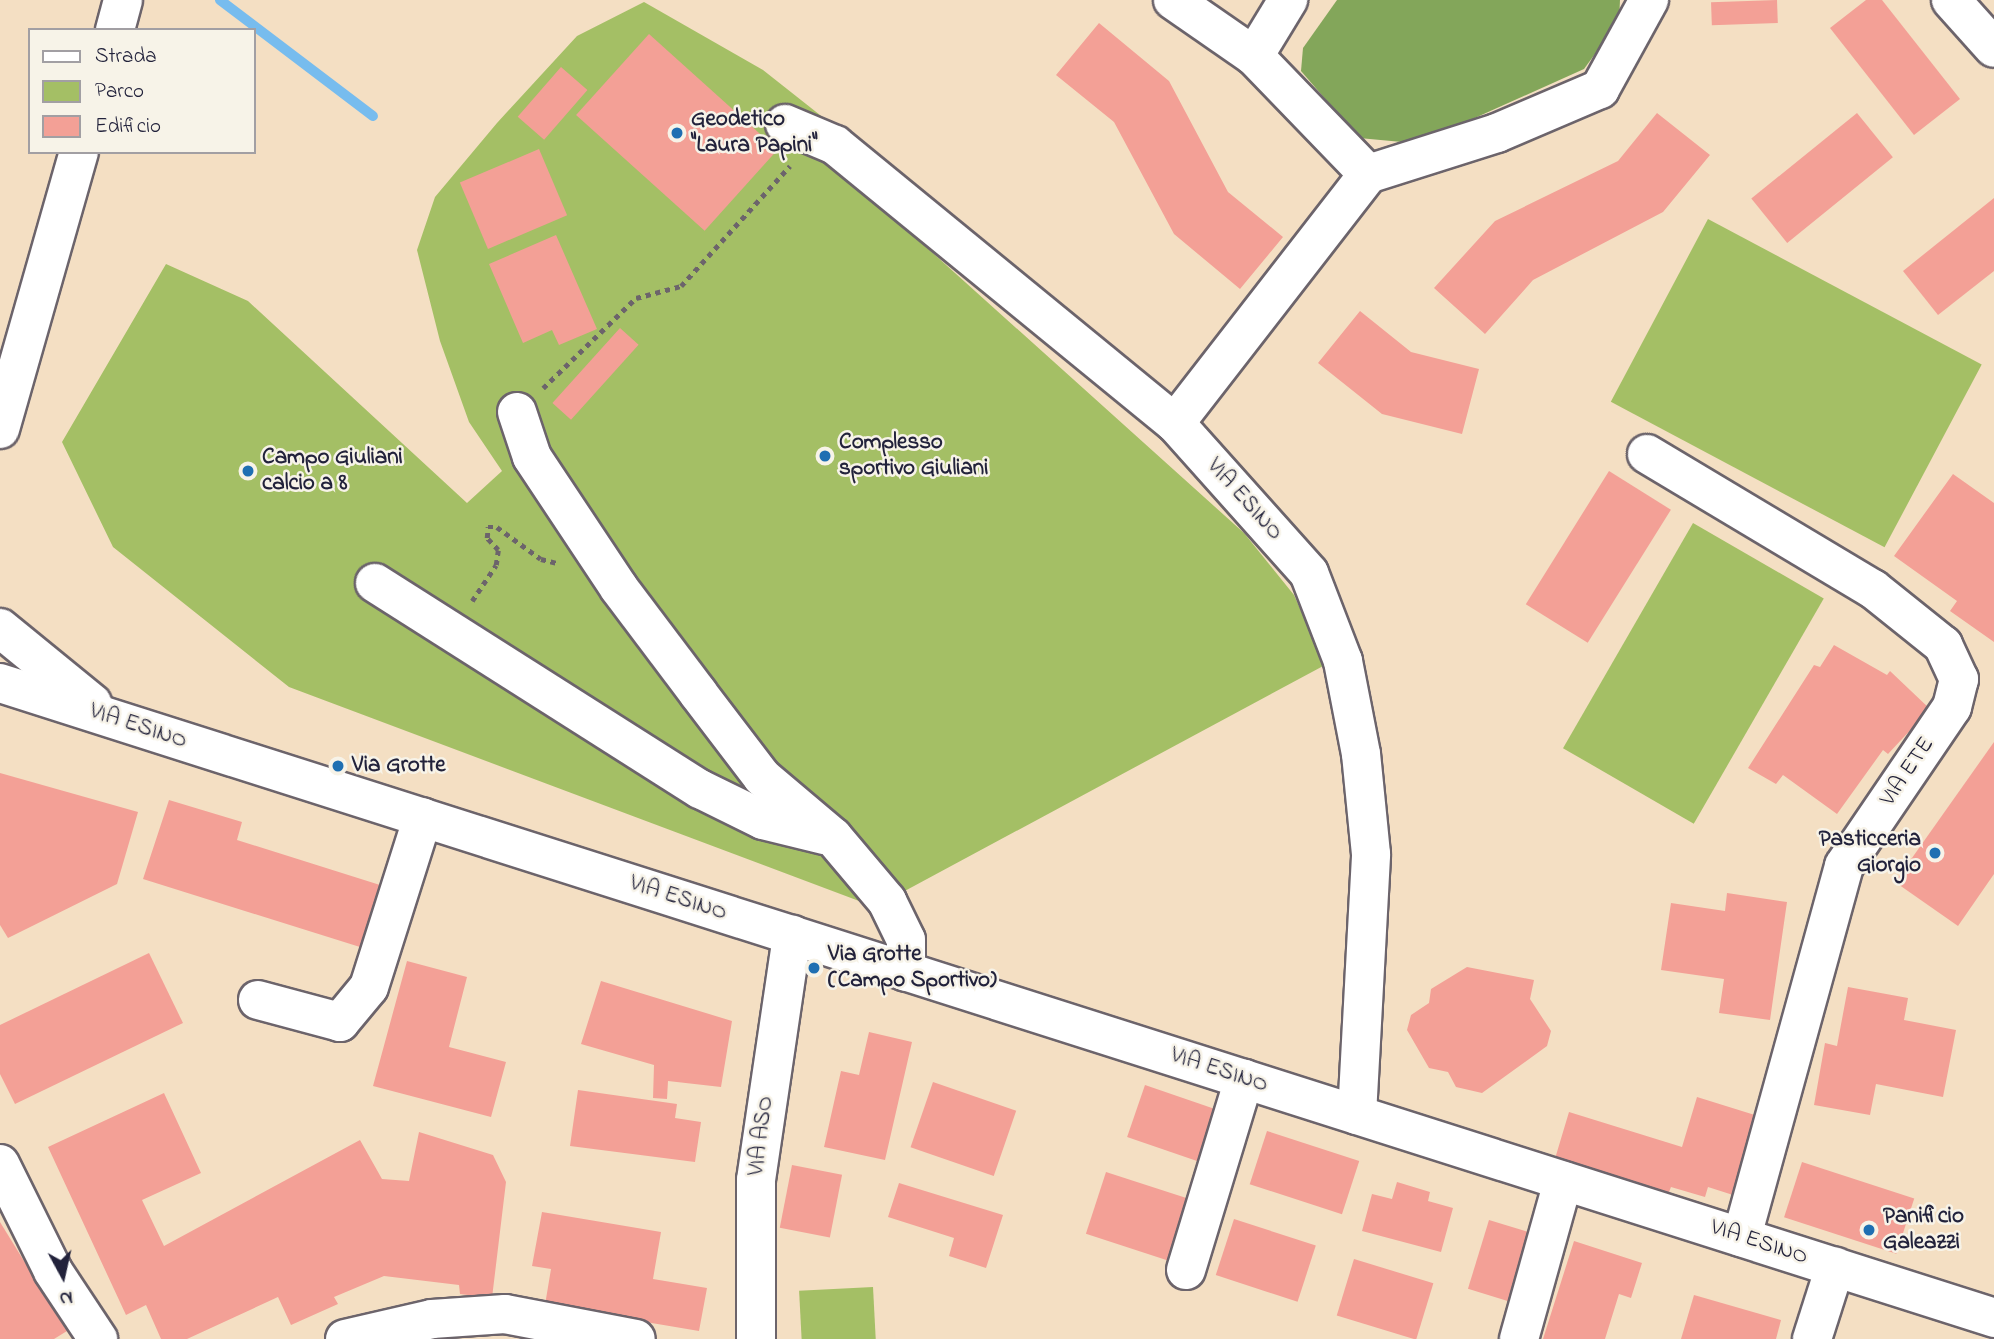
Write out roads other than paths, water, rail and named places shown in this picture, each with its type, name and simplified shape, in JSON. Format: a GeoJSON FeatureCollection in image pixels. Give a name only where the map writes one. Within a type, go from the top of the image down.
{"type":"FeatureCollection","features":[{"type":"Feature","properties":{"kind":"street"},"geometry":{"type":"LineString","coordinates":[[116,28],[123,0]]}},
{"type":"Feature","properties":{"kind":"street"},"geometry":{"type":"LineString","coordinates":[[1173,0],[1254,55],[1368,174]]}},
{"type":"Feature","properties":{"kind":"street"},"geometry":{"type":"LineString","coordinates":[[1254,55],[1288,0]]}},
{"type":"Feature","properties":{"kind":"street"},"geometry":{"type":"LineString","coordinates":[[1175,424],[1368,174],[1497,133],[1600,89],[1649,0]]}},
{"type":"Feature","properties":{"kind":"street"},"geometry":{"type":"LineString","coordinates":[[1951,0],[1994,48]]}},
{"type":"Feature","properties":{"kind":"street","name":"VIA ESINO"},"geometry":{"type":"LineString","coordinates":[[812,135],[1175,424],[1309,573],[1343,661],[1361,754],[1371,854],[1357,1115]]}},
{"type":"Feature","properties":{"kind":"street"},"geometry":{"type":"LineString","coordinates":[[0,429],[78,154]]}},
{"type":"Feature","properties":{"kind":"street"},"geometry":{"type":"LineString","coordinates":[[517,412],[532,457],[619,588],[762,777],[833,837],[887,901],[906,940],[906,972]]}},
{"type":"Feature","properties":{"kind":"street","name":"VIA ETE"},"geometry":{"type":"LineString","coordinates":[[1647,454],[1873,590],[1943,645],[1959,679],[1952,707],[1844,866],[1742,1237]]}},
{"type":"Feature","properties":{"kind":"street"},"geometry":{"type":"LineString","coordinates":[[375,583],[700,789],[763,820],[833,837]]}},
{"type":"Feature","properties":{"kind":"street"},"geometry":{"type":"LineString","coordinates":[[0,628],[113,719]]}},
{"type":"Feature","properties":{"kind":"street","name":"VIA ESINO"},"geometry":{"type":"LineString","coordinates":[[0,683],[1994,1318]]}},
{"type":"Feature","properties":{"kind":"street"},"geometry":{"type":"LineString","coordinates":[[258,1000],[340,1022],[369,987],[423,817]]}},
{"type":"Feature","properties":{"kind":"street","name":"VIA ASO"},"geometry":{"type":"LineString","coordinates":[[756,1339],[756,1180],[792,935]]}},
{"type":"Feature","properties":{"kind":"street"},"geometry":{"type":"LineString","coordinates":[[1186,1270],[1244,1079]]}},
{"type":"Feature","properties":{"kind":"street"},"geometry":{"type":"LineString","coordinates":[[0,1164],[53,1271],[98,1339]]}},
{"type":"Feature","properties":{"kind":"street"},"geometry":{"type":"LineString","coordinates":[[1519,1339],[1563,1181]]}},
{"type":"Feature","properties":{"kind":"street","name":"VIA ESINO"},"geometry":{"type":"LineString","coordinates":[[1812,1339],[1835,1267]]}},
{"type":"Feature","properties":{"kind":"street"},"geometry":{"type":"LineString","coordinates":[[345,1339],[432,1319],[505,1314],[636,1339]]}},
{"type":"Feature","properties":{"kind":"waterway"},"geometry":{"type":"LineString","coordinates":[[220,0],[373,116]]}},
{"type":"Feature","properties":{"kind":"place","name":"Geodetico \"Laura Papini\""},"geometry":{"type":"Point","coordinates":[677,133]}},
{"type":"Feature","properties":{"kind":"place","name":"Complesso sportivo Giuliani"},"geometry":{"type":"Point","coordinates":[825,456]}},
{"type":"Feature","properties":{"kind":"place","name":"Campo Giuliani calcio a 8"},"geometry":{"type":"Point","coordinates":[248,471]}},
{"type":"Feature","properties":{"kind":"place","name":"Via Grotte"},"geometry":{"type":"Point","coordinates":[338,766]}},
{"type":"Feature","properties":{"kind":"place","name":"Pasticceria Giorgio"},"geometry":{"type":"Point","coordinates":[1935,853]}},
{"type":"Feature","properties":{"kind":"place","name":"Via Grotte (Campo Sportivo)"},"geometry":{"type":"Point","coordinates":[814,968]}},
{"type":"Feature","properties":{"kind":"place","name":"Panificio Galeazzi"},"geometry":{"type":"Point","coordinates":[1869,1230]}}]}
